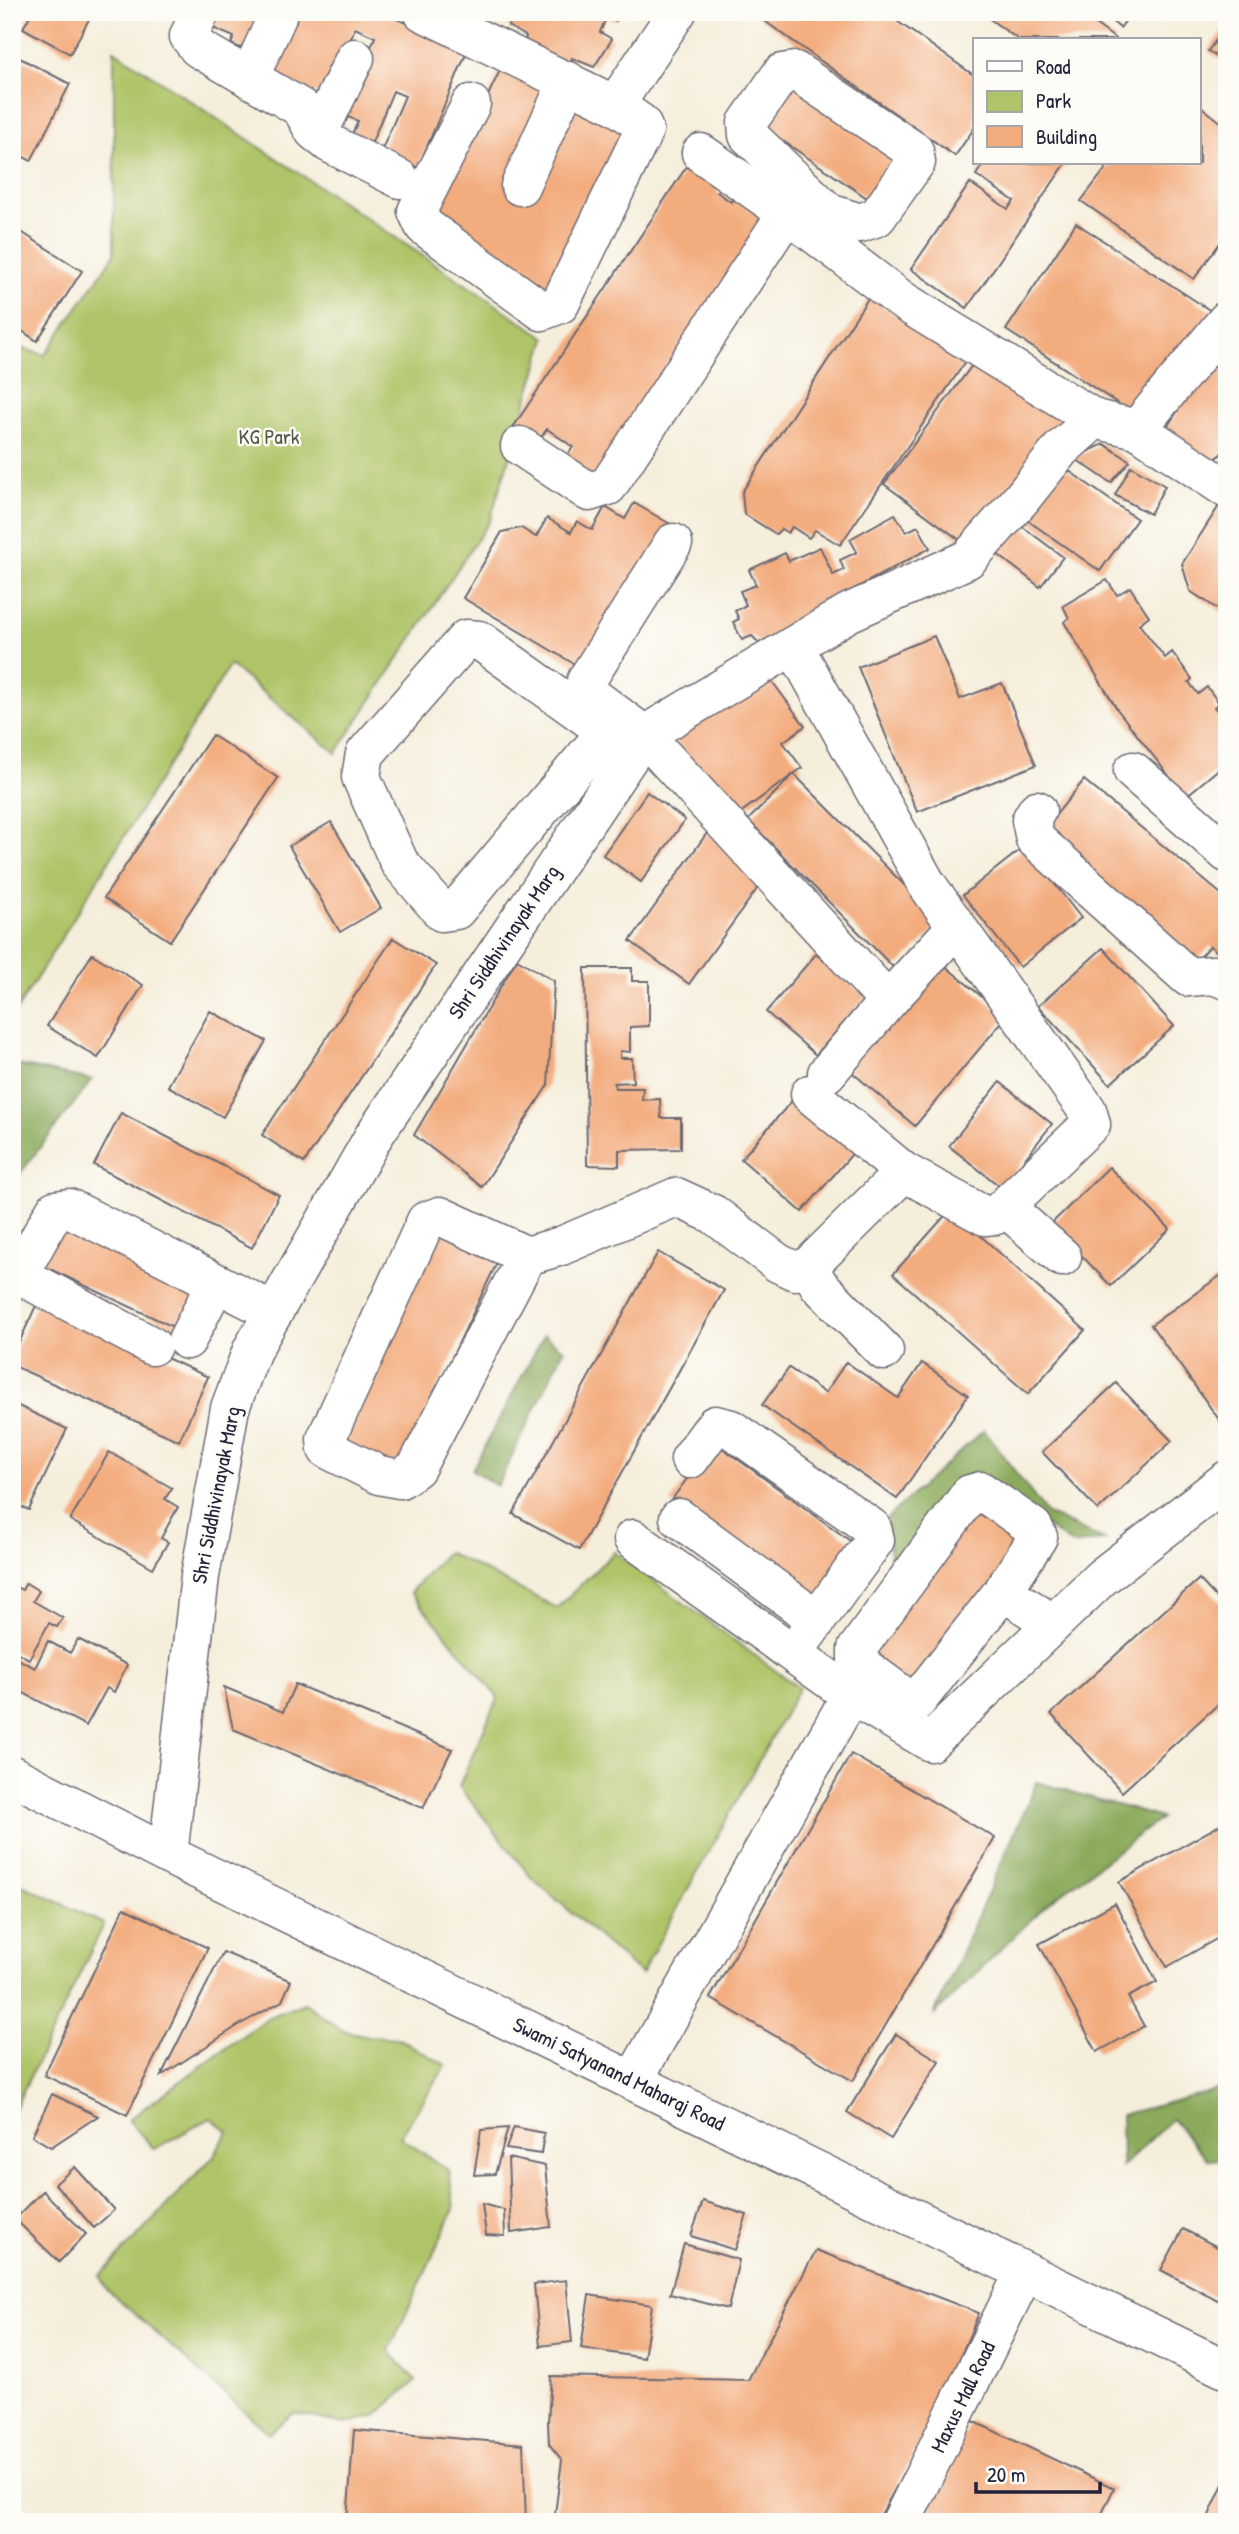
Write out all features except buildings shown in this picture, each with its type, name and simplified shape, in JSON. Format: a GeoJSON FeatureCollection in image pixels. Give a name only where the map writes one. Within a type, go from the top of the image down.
{"type":"FeatureCollection","features":[{"type":"Feature","properties":{"kind":"street"},"geometry":{"type":"LineString","coordinates":[[200,12],[189,36],[198,48],[302,108],[318,134],[329,143],[400,179]]}},
{"type":"Feature","properties":{"kind":"street"},"geometry":{"type":"LineString","coordinates":[[423,12],[615,105],[641,123],[645,130],[560,304],[542,311],[424,226],[417,211],[471,104]]}},
{"type":"Feature","properties":{"kind":"street"},"geometry":{"type":"LineString","coordinates":[[615,105],[677,12]]}},
{"type":"Feature","properties":{"kind":"street"},"geometry":{"type":"LineString","coordinates":[[250,78],[277,17]]}},
{"type":"Feature","properties":{"kind":"street"},"geometry":{"type":"LineString","coordinates":[[318,134],[355,58]]}},
{"type":"Feature","properties":{"kind":"street"},"geometry":{"type":"LineString","coordinates":[[520,186],[568,81]]}},
{"type":"Feature","properties":{"kind":"street"},"geometry":{"type":"LineString","coordinates":[[701,153],[810,220],[904,301],[1095,419],[1137,429],[1227,489]]}},
{"type":"Feature","properties":{"kind":"street"},"geometry":{"type":"LineString","coordinates":[[520,446],[589,492],[608,486],[810,220]]}},
{"type":"Feature","properties":{"kind":"street"},"geometry":{"type":"LineString","coordinates":[[1137,429],[1227,320]]}},
{"type":"Feature","properties":{"kind":"street","name":"Shri Siddhivinayak Marg"},"geometry":{"type":"LineString","coordinates":[[168,1855],[200,1576],[230,1408],[252,1350],[375,1134],[626,741],[848,613],[968,559],[1061,449],[1095,419]]}},
{"type":"Feature","properties":{"kind":"street"},"geometry":{"type":"LineString","coordinates":[[673,543],[586,681],[588,692],[626,741],[888,1001]]}},
{"type":"Feature","properties":{"kind":"street"},"geometry":{"type":"LineString","coordinates":[[466,639],[479,640],[626,741],[456,910],[442,912],[399,862],[361,777],[365,754],[466,639]]}},
{"type":"Feature","properties":{"kind":"street"},"geometry":{"type":"LineString","coordinates":[[794,646],[926,883],[957,926],[1087,1110],[1091,1124],[996,1215],[985,1216],[904,1172],[819,1084],[888,1001],[957,926]]}},
{"type":"Feature","properties":{"kind":"street"},"geometry":{"type":"LineString","coordinates":[[1133,771],[1227,853]]}},
{"type":"Feature","properties":{"kind":"street"},"geometry":{"type":"LineString","coordinates":[[1037,810],[1031,820],[1035,839],[1188,977],[1213,975],[1227,980]]}},
{"type":"Feature","properties":{"kind":"street"},"geometry":{"type":"LineString","coordinates":[[527,1256],[416,1468],[400,1479],[379,1475],[327,1449],[326,1439],[426,1222],[440,1216],[527,1256],[561,1246],[676,1197],[713,1214],[778,1263],[795,1271],[808,1267],[904,1172]]}},
{"type":"Feature","properties":{"kind":"street"},"geometry":{"type":"LineString","coordinates":[[1005,1207],[1062,1257]]}},
{"type":"Feature","properties":{"kind":"street"},"geometry":{"type":"LineString","coordinates":[[216,1283],[169,1343],[25,1278],[22,1269],[55,1210],[69,1209],[274,1312]]}},
{"type":"Feature","properties":{"kind":"street"},"geometry":{"type":"LineString","coordinates":[[808,1267],[819,1285],[884,1351]]}},
{"type":"Feature","properties":{"kind":"street"},"geometry":{"type":"LineString","coordinates":[[690,1460],[715,1425],[731,1429],[872,1528],[875,1540],[793,1653]]}},
{"type":"Feature","properties":{"kind":"street"},"geometry":{"type":"LineString","coordinates":[[633,1539],[851,1695],[930,1742],[1102,1577],[1227,1480]]}},
{"type":"Feature","properties":{"kind":"street"},"geometry":{"type":"LineString","coordinates":[[981,1491],[1033,1527],[1038,1538],[1003,1591],[917,1701],[906,1698],[856,1662],[857,1649],[970,1494],[981,1491]]}},
{"type":"Feature","properties":{"kind":"street"},"geometry":{"type":"LineString","coordinates":[[679,1518],[817,1620]]}},
{"type":"Feature","properties":{"kind":"street"},"geometry":{"type":"LineString","coordinates":[[1003,1591],[1053,1624]]}},
{"type":"Feature","properties":{"kind":"street"},"geometry":{"type":"LineString","coordinates":[[633,2081],[851,1695]]}},
{"type":"Feature","properties":{"kind":"street","name":"Swami Satyanand Maharaj Road"},"geometry":{"type":"LineString","coordinates":[[12,1775],[168,1855],[1227,2370]]}},
{"type":"Feature","properties":{"kind":"street","name":"Maxus Mall Road"},"geometry":{"type":"LineString","coordinates":[[901,2522],[1024,2273]]}},
{"type":"Feature","properties":{"kind":"green space","name":"KG Park"},"geometry":{"type":"Polygon","coordinates":[[[114,50],[546,338],[490,520],[336,753],[230,665],[12,1018],[12,346],[45,355],[114,255],[114,50]]]}},
{"type":"Feature","properties":{"kind":"green space"},"geometry":{"type":"Polygon","coordinates":[[[13,1064],[92,1080],[12,1184],[12,1066],[13,1064]]]}},
{"type":"Feature","properties":{"kind":"green space"},"geometry":{"type":"Polygon","coordinates":[[[544,1335],[564,1350],[497,1486],[472,1470],[544,1335]]]}},
{"type":"Feature","properties":{"kind":"green space"},"geometry":{"type":"Polygon","coordinates":[[[984,1430],[1047,1514],[1104,1540],[1073,1545],[1024,1511],[855,1638],[891,1568],[886,1519],[984,1430]]]}},
{"type":"Feature","properties":{"kind":"green space"},"geometry":{"type":"Polygon","coordinates":[[[447,1552],[557,1608],[614,1552],[799,1688],[641,1974],[530,1876],[459,1786],[498,1697],[410,1592],[447,1552]]]}},
{"type":"Feature","properties":{"kind":"green space"},"geometry":{"type":"Polygon","coordinates":[[[1037,1782],[1161,1818],[1046,1905],[934,2015],[1037,1782]]]}},
{"type":"Feature","properties":{"kind":"green space"},"geometry":{"type":"Polygon","coordinates":[[[12,1880],[104,1924],[12,2114],[12,1880]]]}},
{"type":"Feature","properties":{"kind":"green space"},"geometry":{"type":"Polygon","coordinates":[[[305,2003],[341,2030],[368,2036],[397,2038],[446,2065],[400,2137],[449,2171],[454,2209],[389,2351],[416,2381],[375,2416],[344,2424],[294,2413],[269,2433],[106,2289],[100,2276],[213,2157],[228,2132],[211,2118],[154,2149],[128,2120],[267,2018],[305,2003]]]}},
{"type":"Feature","properties":{"kind":"green space"},"geometry":{"type":"Polygon","coordinates":[[[1227,2087],[1227,2161],[1207,2159],[1172,2119],[1122,2167],[1121,2115],[1227,2087]]]}}]}
